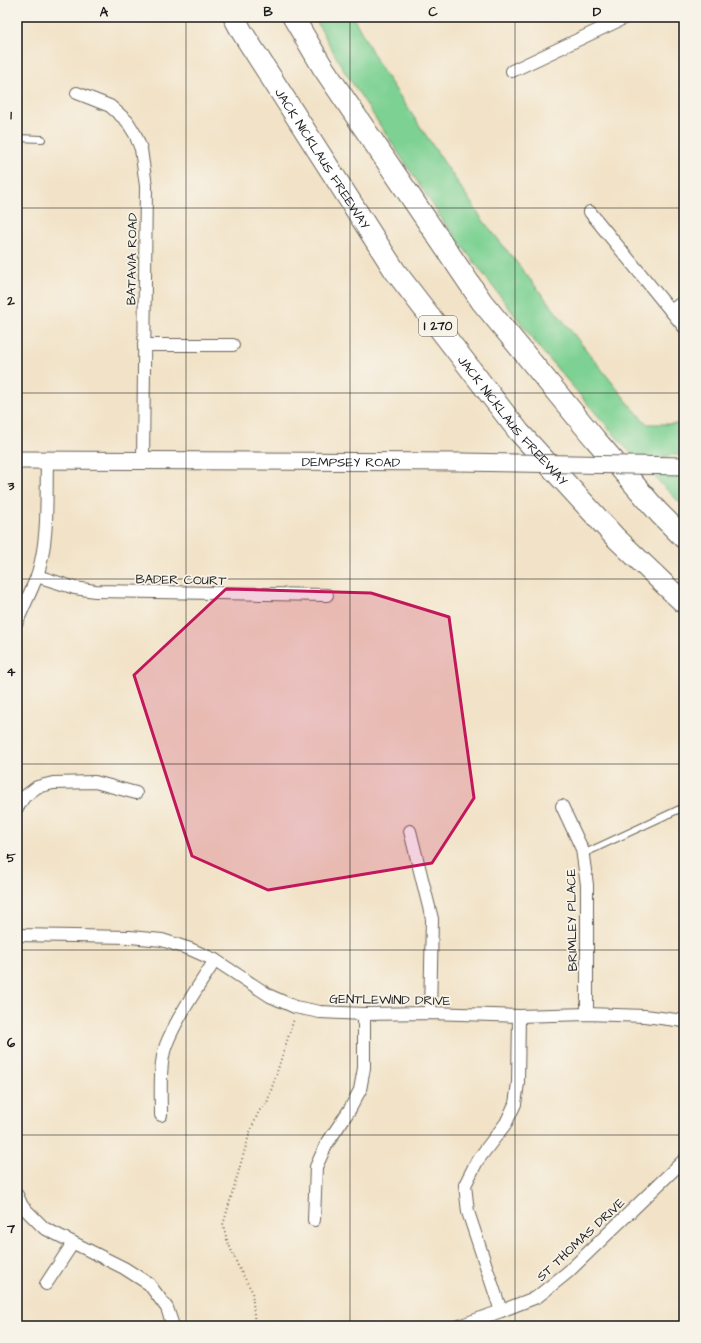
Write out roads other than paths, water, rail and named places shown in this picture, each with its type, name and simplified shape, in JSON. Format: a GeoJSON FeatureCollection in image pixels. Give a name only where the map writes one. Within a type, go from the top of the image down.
{"type":"FeatureCollection","features":[{"type":"Feature","properties":{"kind":"highway","name":"JACK NICKLAUS FREEWAY"},"geometry":{"type":"LineString","coordinates":[[234,17],[242,32],[395,271],[519,432],[615,537],[684,603]]}},
{"type":"Feature","properties":{"kind":"highway"},"geometry":{"type":"LineString","coordinates":[[294,17],[322,66],[482,302],[595,439],[659,513],[684,538]]}},
{"type":"Feature","properties":{"kind":"main road","name":"DEMPSEY ROAD"},"geometry":{"type":"LineString","coordinates":[[17,460],[462,462],[684,466]]}},
{"type":"Feature","properties":{"kind":"street"},"geometry":{"type":"LineString","coordinates":[[512,71],[626,17]]}},
{"type":"Feature","properties":{"kind":"street","name":"BATAVIA ROAD"},"geometry":{"type":"LineString","coordinates":[[77,93],[110,106],[126,121],[135,134],[141,149],[146,186],[143,460]]}},
{"type":"Feature","properties":{"kind":"street"},"geometry":{"type":"LineString","coordinates":[[590,212],[684,327]]}},
{"type":"Feature","properties":{"kind":"street"},"geometry":{"type":"LineString","coordinates":[[671,311],[684,301]]}},
{"type":"Feature","properties":{"kind":"street"},"geometry":{"type":"LineString","coordinates":[[144,345],[233,346]]}},
{"type":"Feature","properties":{"kind":"street"},"geometry":{"type":"LineString","coordinates":[[17,622],[37,576],[42,551],[45,525],[46,460]]}},
{"type":"Feature","properties":{"kind":"street","name":"BADER COURT"},"geometry":{"type":"LineString","coordinates":[[37,576],[75,588],[100,591],[327,595]]}},
{"type":"Feature","properties":{"kind":"street"},"geometry":{"type":"LineString","coordinates":[[17,808],[24,797],[37,787],[53,783],[95,782],[136,793]]}},
{"type":"Feature","properties":{"kind":"street","name":"BRIMLEY PLACE"},"geometry":{"type":"LineString","coordinates":[[562,806],[582,849],[587,885],[587,1014]]}},
{"type":"Feature","properties":{"kind":"street"},"geometry":{"type":"LineString","coordinates":[[410,831],[432,919],[430,1013]]}},
{"type":"Feature","properties":{"kind":"street","name":"GENTLEWIND DRIVE"},"geometry":{"type":"LineString","coordinates":[[17,935],[130,937],[162,940],[190,949],[214,960],[270,996],[295,1007],[320,1012],[364,1014],[430,1013],[519,1016],[587,1014],[645,1016],[684,1021]]}},
{"type":"Feature","properties":{"kind":"street"},"geometry":{"type":"LineString","coordinates":[[161,1115],[162,1074],[166,1046],[178,1021],[214,960]]}},
{"type":"Feature","properties":{"kind":"street"},"geometry":{"type":"LineString","coordinates":[[314,1220],[316,1167],[326,1145],[350,1109],[360,1090],[364,1068],[364,1014]]}},
{"type":"Feature","properties":{"kind":"street"},"geometry":{"type":"LineString","coordinates":[[501,1312],[468,1212],[465,1185],[477,1161],[506,1123],[515,1104],[518,1083],[519,1016]]}},
{"type":"Feature","properties":{"kind":"street","name":"ST THOMAS DRIVE"},"geometry":{"type":"LineString","coordinates":[[459,1326],[501,1312],[537,1296],[568,1272],[684,1160]]}},
{"type":"Feature","properties":{"kind":"street"},"geometry":{"type":"LineString","coordinates":[[17,1195],[22,1206],[44,1228],[124,1268],[149,1284],[167,1308],[173,1326]]}},
{"type":"Feature","properties":{"kind":"street"},"geometry":{"type":"LineString","coordinates":[[46,1284],[73,1243]]}},
{"type":"Feature","properties":{"kind":"lane"},"geometry":{"type":"LineString","coordinates":[[17,138],[42,139]]}},
{"type":"Feature","properties":{"kind":"lane"},"geometry":{"type":"LineString","coordinates":[[583,854],[684,807]]}}]}
